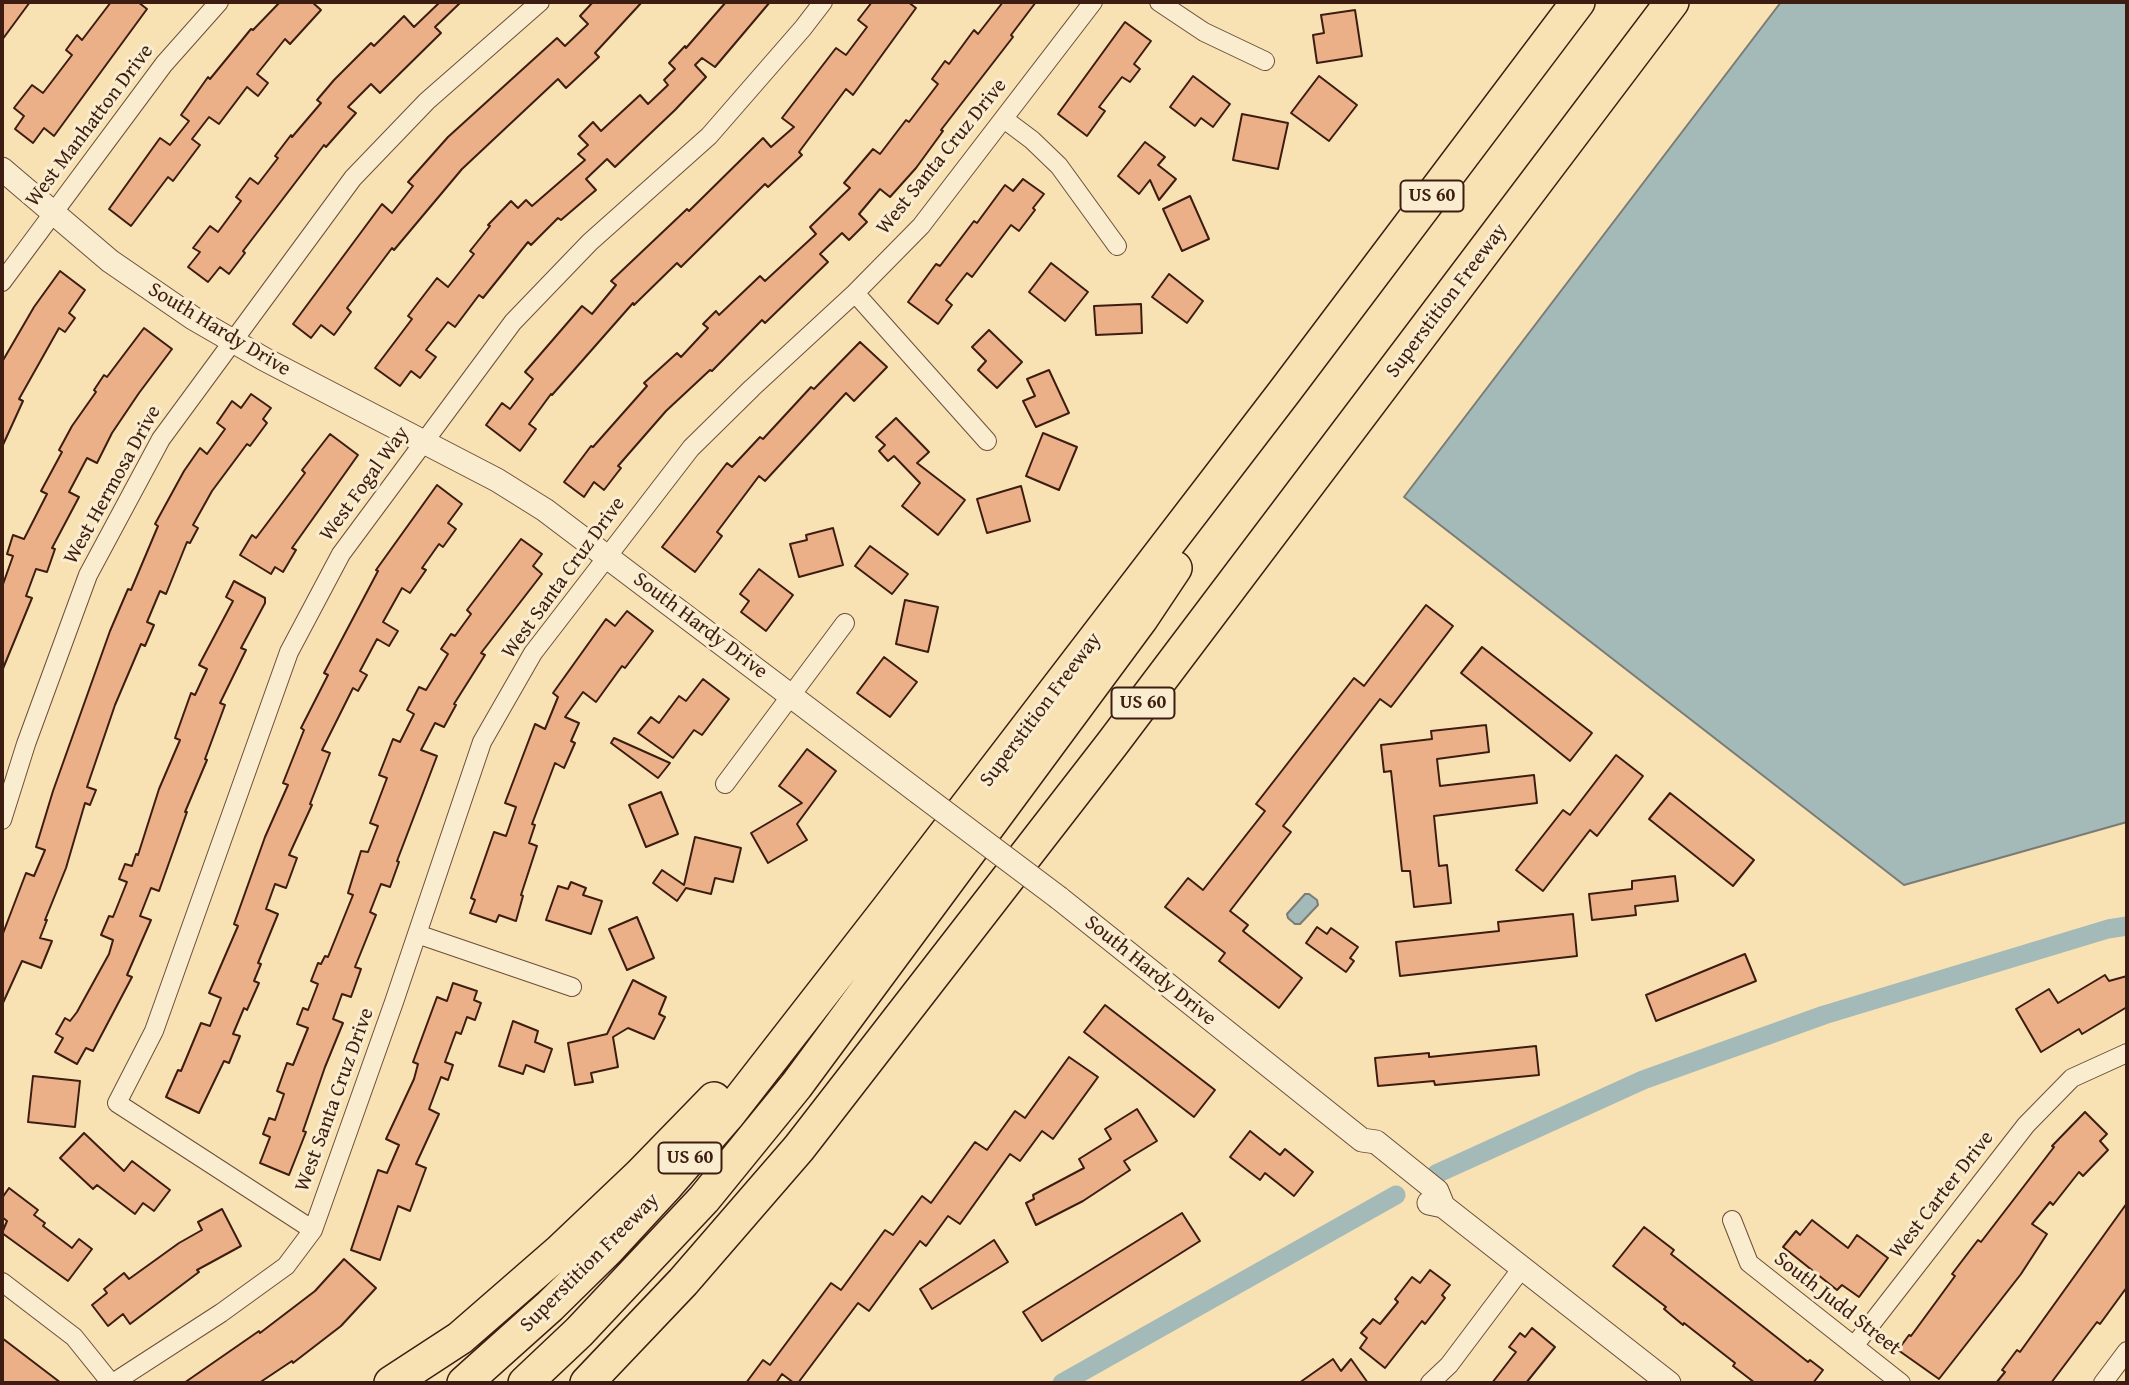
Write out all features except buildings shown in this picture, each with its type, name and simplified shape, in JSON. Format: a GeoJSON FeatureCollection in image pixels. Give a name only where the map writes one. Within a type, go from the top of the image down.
{"type":"FeatureCollection","features":[{"type":"Feature","properties":{"kind":"highway","name":"Superstition Freeway"},"geometry":{"type":"LineString","coordinates":[[464,1383],[569,1287],[667,1185],[727,1116],[1285,391],[1578,2]]}},
{"type":"Feature","properties":{"kind":"highway","name":"Superstition Freeway"},"geometry":{"type":"LineString","coordinates":[[587,1383],[683,1282],[808,1137],[1120,733],[1672,2]]}},
{"type":"Feature","properties":{"kind":"highway"},"geometry":{"type":"LineString","coordinates":[[525,1383],[579,1332],[704,1199],[796,1086],[1141,620],[1285,391]]}},
{"type":"Feature","properties":{"kind":"highway"},"geometry":{"type":"LineString","coordinates":[[391,1383],[460,1338],[560,1251],[745,1067],[888,909]]}},
{"type":"Feature","properties":{"kind":"street","name":"West Manhatton Drive"},"geometry":{"type":"LineString","coordinates":[[2,282],[164,64],[219,2]]}},
{"type":"Feature","properties":{"kind":"street","name":"West Hermosa Drive"},"geometry":{"type":"LineString","coordinates":[[2,820],[26,744],[88,575],[161,439],[353,177],[427,100],[540,2]]}},
{"type":"Feature","properties":{"kind":"street","name":"West Fogal Way"},"geometry":{"type":"LineString","coordinates":[[313,1230],[117,1103],[154,1031],[289,652],[341,554],[513,322],[590,242],[709,136],[823,2]]}},
{"type":"Feature","properties":{"kind":"street","name":"West Santa Cruz Drive"},"geometry":{"type":"LineString","coordinates":[[112,1383],[221,1313],[286,1266],[313,1230],[482,742],[533,653],[691,448],[855,293],[921,226],[1093,2]]}},
{"type":"Feature","properties":{"kind":"street"},"geometry":{"type":"LineString","coordinates":[[1158,2],[1204,32],[1265,61]]}},
{"type":"Feature","properties":{"kind":"street"},"geometry":{"type":"LineString","coordinates":[[1004,119],[1032,139],[1059,166],[1117,247]]}},
{"type":"Feature","properties":{"kind":"street","name":"South Hardy Drive"},"geometry":{"type":"LineString","coordinates":[[2,169],[52,214],[135,280],[231,340],[516,492],[607,555],[1059,898],[1362,1140],[1366,1153],[1399,1170],[1669,1383]]}},
{"type":"Feature","properties":{"kind":"street"},"geometry":{"type":"LineString","coordinates":[[855,293],[987,440]]}},
{"type":"Feature","properties":{"kind":"street"},"geometry":{"type":"LineString","coordinates":[[725,784],[845,623]]}},
{"type":"Feature","properties":{"kind":"street"},"geometry":{"type":"LineString","coordinates":[[417,934],[572,987]]}},
{"type":"Feature","properties":{"kind":"street","name":"West Carter Drive"},"geometry":{"type":"LineString","coordinates":[[1854,1346],[2025,1125],[2072,1078],[2127,1054]]}},
{"type":"Feature","properties":{"kind":"street","name":"South Judd Street"},"geometry":{"type":"LineString","coordinates":[[1732,1220],[1749,1263],[1901,1383]]}},
{"type":"Feature","properties":{"kind":"street"},"geometry":{"type":"LineString","coordinates":[[1430,1383],[1449,1365],[1522,1268]]}},
{"type":"Feature","properties":{"kind":"street"},"geometry":{"type":"LineString","coordinates":[[2,1282],[74,1337],[112,1383]]}},
{"type":"Feature","properties":{"kind":"street"},"geometry":{"type":"LineString","coordinates":[[2103,1383],[2127,1351]]}},
{"type":"Feature","properties":{"kind":"shaded area"},"geometry":{"type":"Polygon","coordinates":[[[1781,2],[2127,2],[2127,822],[1904,885],[1404,497],[1781,2]]]}},
{"type":"Feature","properties":{"kind":"shaded area"},"geometry":{"type":"Polygon","coordinates":[[[1305,894],[1317,900],[1318,905],[1300,924],[1295,924],[1287,914],[1305,894]]]}},
{"type":"Feature","properties":{"kind":"waterway"},"geometry":{"type":"LineString","coordinates":[[1436,1174],[1643,1080],[1824,1015],[2108,929],[2127,926]]}},
{"type":"Feature","properties":{"kind":"waterway"},"geometry":{"type":"LineString","coordinates":[[1062,1383],[1396,1195]]}}]}
